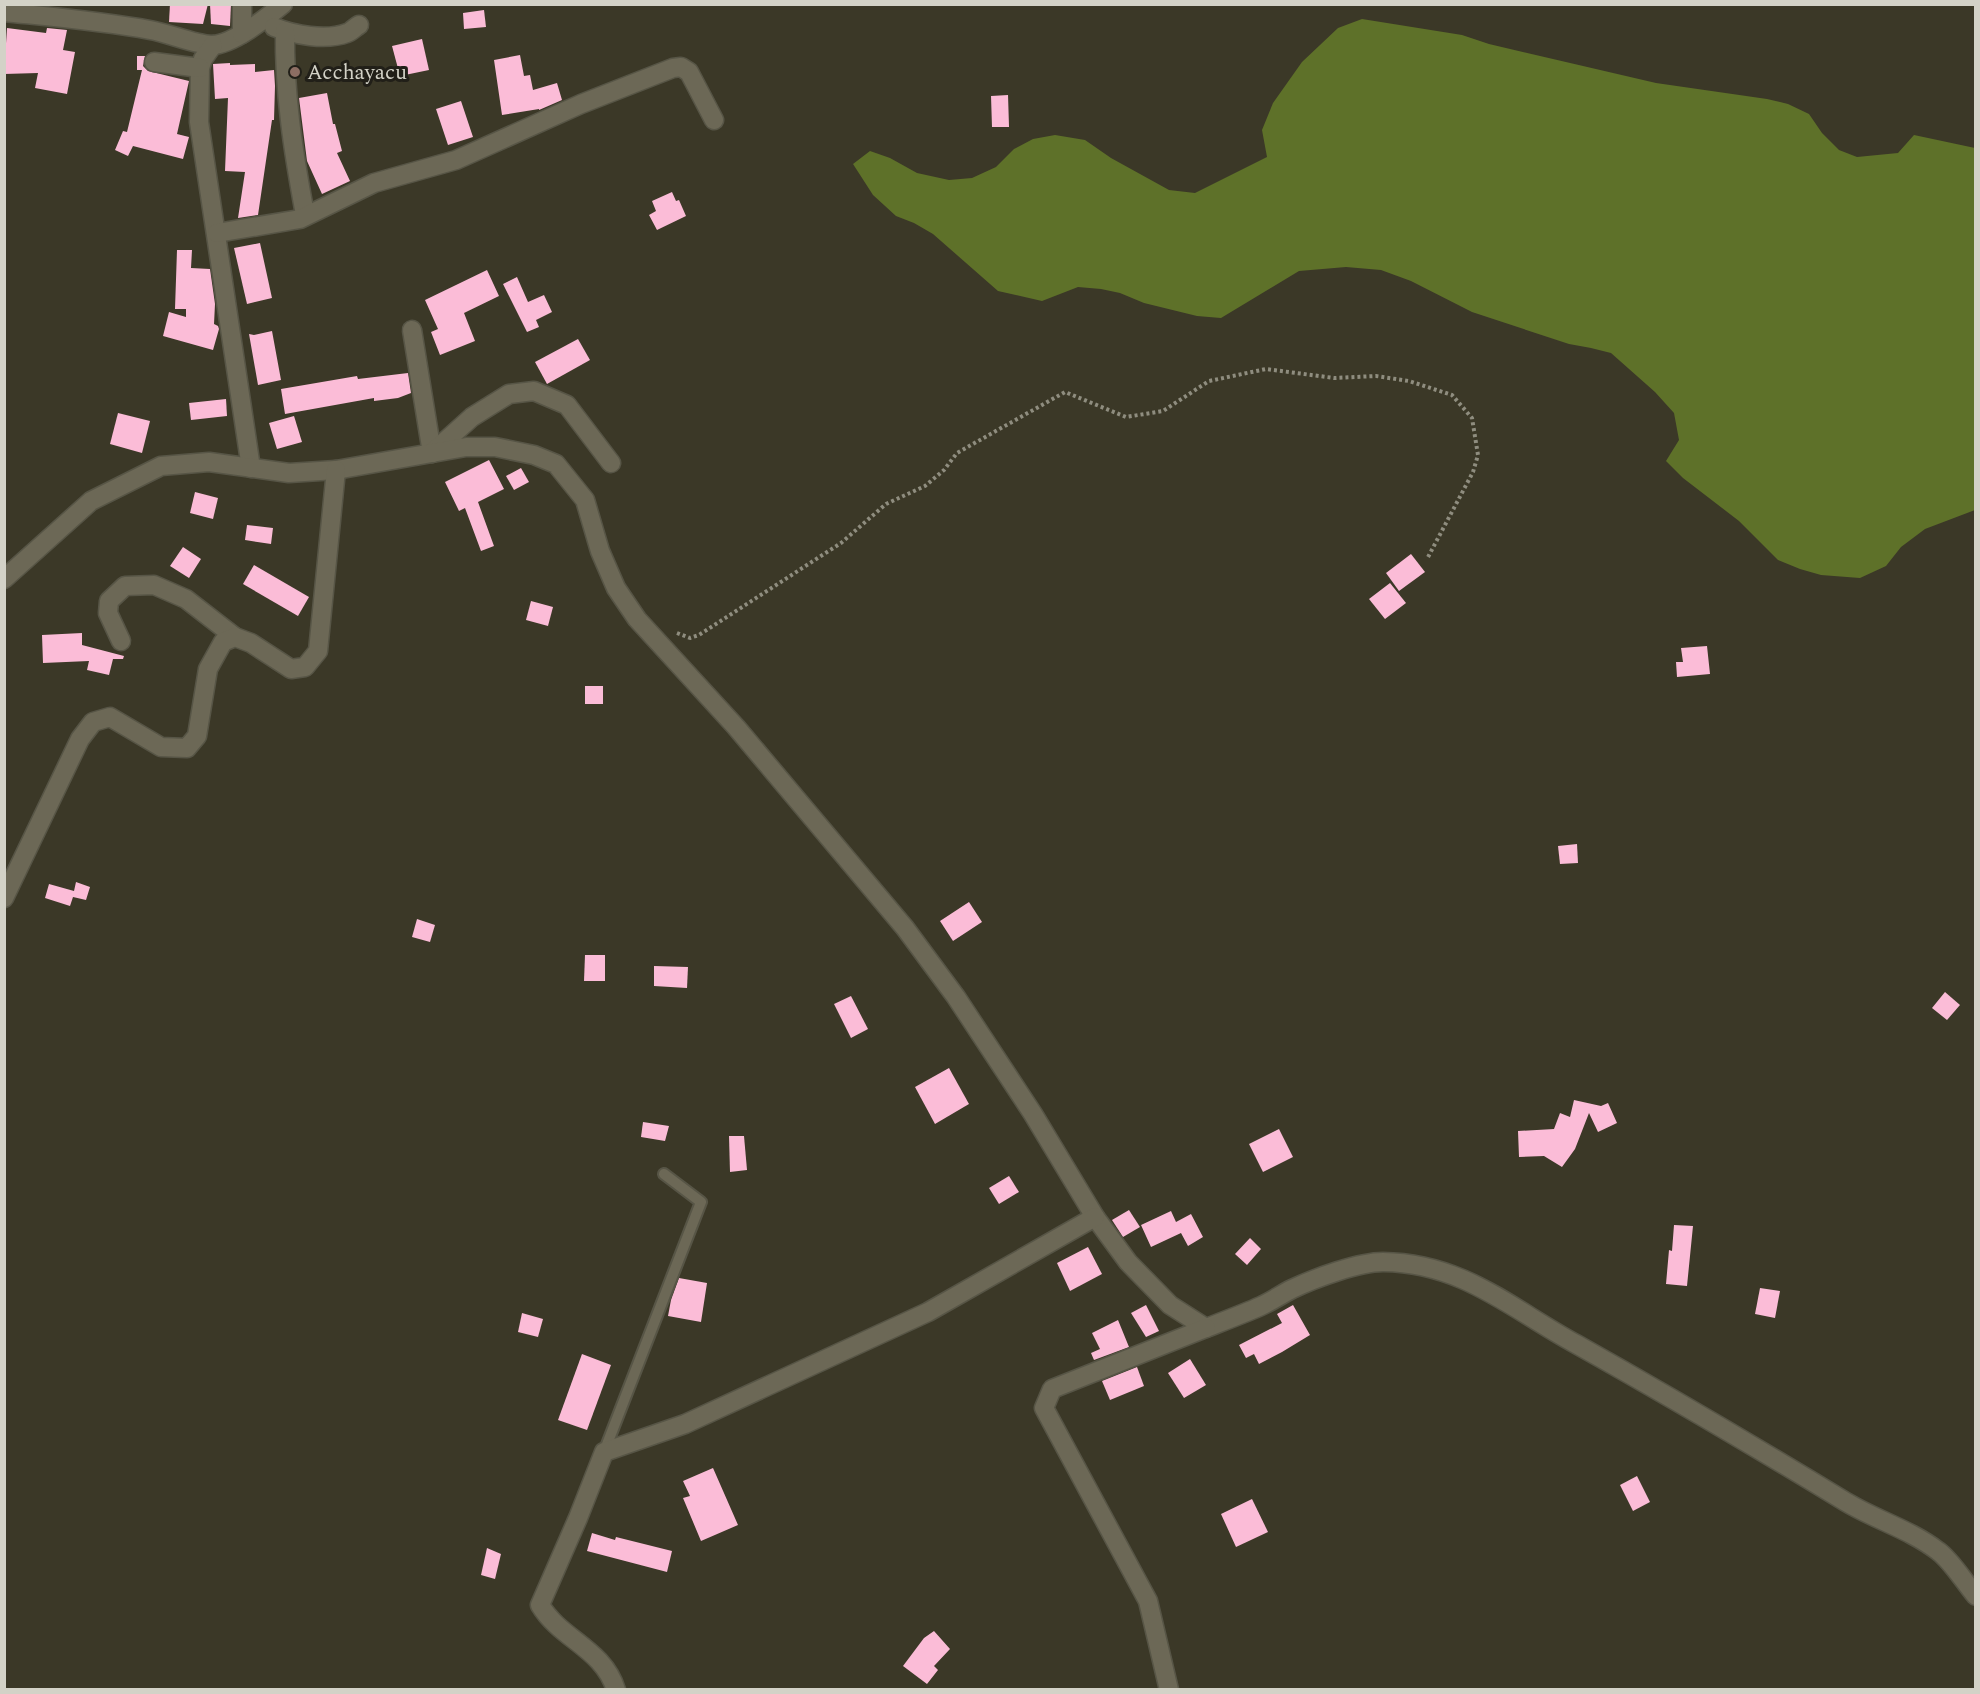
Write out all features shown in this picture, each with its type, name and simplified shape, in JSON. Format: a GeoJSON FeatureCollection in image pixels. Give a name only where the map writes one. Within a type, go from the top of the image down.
{"type":"FeatureCollection","features":[{"type":"Feature","properties":{"kind":"street"},"geometry":{"type":"LineString","coordinates":[[242,4],[242,34]]}},
{"type":"Feature","properties":{"kind":"street"},"geometry":{"type":"LineString","coordinates":[[251,468],[199,122],[200,68],[202,59],[213,45],[242,34],[283,4]]}},
{"type":"Feature","properties":{"kind":"street"},"geometry":{"type":"LineString","coordinates":[[4,12],[98,21],[152,30],[213,45]]}},
{"type":"Feature","properties":{"kind":"street"},"geometry":{"type":"LineString","coordinates":[[261,22],[285,31],[316,37],[347,33],[359,25]]}},
{"type":"Feature","properties":{"kind":"street"},"geometry":{"type":"LineString","coordinates":[[285,31],[284,68],[292,139],[304,209]]}},
{"type":"Feature","properties":{"kind":"street"},"geometry":{"type":"LineString","coordinates":[[154,62],[200,68]]}},
{"type":"Feature","properties":{"kind":"street"},"geometry":{"type":"LineString","coordinates":[[217,233],[300,219],[374,183],[456,160],[581,104],[673,68],[681,67],[689,72],[714,120]]}},
{"type":"Feature","properties":{"kind":"street"},"geometry":{"type":"LineString","coordinates":[[412,330],[432,453]]}},
{"type":"Feature","properties":{"kind":"street"},"geometry":{"type":"LineString","coordinates":[[432,453],[472,417],[509,394],[534,391],[567,405],[611,463]]}},
{"type":"Feature","properties":{"kind":"street"},"geometry":{"type":"LineString","coordinates":[[4,579],[91,501],[161,466],[209,462],[289,473],[336,470],[466,447],[495,447],[534,455],[556,464],[585,500],[600,551],[616,588],[637,619],[736,727],[905,928],[956,997],[1033,1114],[1095,1217],[1128,1262],[1170,1305],[1206,1328]]}},
{"type":"Feature","properties":{"kind":"street"},"geometry":{"type":"LineString","coordinates":[[121,641],[108,612],[109,601],[125,586],[154,585],[186,599],[235,637],[251,644],[291,669],[305,667],[318,651],[336,470]]}},
{"type":"Feature","properties":{"kind":"street"},"geometry":{"type":"LineString","coordinates":[[4,898],[80,739],[93,722],[110,717],[161,747],[187,748],[197,736],[208,669],[223,642],[235,637]]}},
{"type":"Feature","properties":{"kind":"street"},"geometry":{"type":"LineString","coordinates":[[616,1689],[612,1676],[596,1656],[548,1620],[540,1605],[604,1452],[685,1424],[928,1312],[1095,1217]]}},
{"type":"Feature","properties":{"kind":"street"},"geometry":{"type":"LineString","coordinates":[[1169,1689],[1148,1601],[1044,1408],[1052,1389],[1262,1306],[1318,1278],[1381,1262],[1424,1265],[1455,1275],[1498,1296],[1568,1340],[1703,1415],[1868,1515],[1909,1533],[1940,1551],[1976,1596]]}},
{"type":"Feature","properties":{"kind":"lane"},"geometry":{"type":"LineString","coordinates":[[604,1452],[701,1202],[664,1174]]}},
{"type":"Feature","properties":{"kind":"path"},"geometry":{"type":"LineString","coordinates":[[674,632],[690,638],[699,635],[841,543],[886,504],[925,486],[944,470],[957,453],[1065,392],[1126,417],[1163,411],[1209,381],[1266,369],[1334,378],[1376,376],[1409,381],[1452,395],[1472,418],[1478,455],[1473,472],[1427,559]]}},
{"type":"Feature","properties":{"kind":"green space"},"geometry":{"type":"Polygon","coordinates":[[[1362,19],[1462,35],[1489,44],[1656,83],[1788,104],[1809,114],[1822,133],[1839,150],[1857,157],[1898,153],[1914,135],[1975,148],[1975,510],[1925,529],[1901,547],[1886,566],[1860,578],[1821,575],[1800,569],[1778,560],[1739,521],[1683,478],[1666,461],[1679,440],[1674,413],[1655,392],[1611,353],[1569,344],[1472,312],[1411,281],[1381,270],[1346,267],[1299,271],[1221,318],[1197,316],[1144,303],[1120,293],[1101,289],[1078,287],[1042,301],[998,291],[933,234],[896,216],[873,195],[853,164],[870,151],[890,158],[917,173],[949,180],[972,178],[996,167],[1014,149],[1033,139],[1055,135],[1085,140],[1111,158],[1169,190],[1195,193],[1267,157],[1262,130],[1273,103],[1302,62],[1338,28],[1362,19]]]}},
{"type":"Feature","properties":{"kind":"building"},"geometry":{"type":"Polygon","coordinates":[[[170,4],[208,4],[203,24],[169,22],[170,4]]]}},
{"type":"Feature","properties":{"kind":"building"},"geometry":{"type":"Polygon","coordinates":[[[210,4],[231,4],[230,26],[211,24],[210,4]]]}},
{"type":"Feature","properties":{"kind":"building"},"geometry":{"type":"Polygon","coordinates":[[[484,10],[486,27],[464,29],[463,13],[484,10]]]}},
{"type":"Feature","properties":{"kind":"building"},"geometry":{"type":"Polygon","coordinates":[[[7,28],[46,33],[47,28],[67,30],[63,50],[75,52],[67,94],[35,88],[38,73],[4,74],[7,28]]]}},
{"type":"Feature","properties":{"kind":"building"},"geometry":{"type":"Polygon","coordinates":[[[422,39],[429,70],[400,76],[392,46],[422,39]]]}},
{"type":"Feature","properties":{"kind":"building"},"geometry":{"type":"Polygon","coordinates":[[[520,55],[524,76],[530,75],[533,90],[557,83],[562,100],[539,110],[502,115],[494,60],[520,55]]]}},
{"type":"Feature","properties":{"kind":"building"},"geometry":{"type":"Polygon","coordinates":[[[137,56],[145,56],[143,66],[148,71],[189,81],[177,134],[189,137],[183,159],[133,146],[128,156],[115,150],[123,131],[127,132],[142,70],[137,70],[137,56]]]}},
{"type":"Feature","properties":{"kind":"building"},"geometry":{"type":"Polygon","coordinates":[[[230,63],[230,65],[255,64],[255,72],[274,70],[275,86],[274,120],[272,120],[258,215],[238,218],[245,172],[225,171],[228,98],[215,99],[213,64],[230,63]]]}},
{"type":"Feature","properties":{"kind":"building"},"geometry":{"type":"Polygon","coordinates":[[[327,93],[333,124],[335,124],[342,151],[337,153],[350,181],[322,194],[307,161],[299,98],[327,93]]]}},
{"type":"Feature","properties":{"kind":"building"},"geometry":{"type":"Polygon","coordinates":[[[1008,95],[1009,127],[992,127],[991,96],[1008,95]]]}},
{"type":"Feature","properties":{"kind":"building"},"geometry":{"type":"Polygon","coordinates":[[[461,101],[473,137],[448,145],[436,109],[461,101]]]}},
{"type":"Feature","properties":{"kind":"building"},"geometry":{"type":"Polygon","coordinates":[[[672,192],[676,201],[679,200],[686,216],[657,230],[649,215],[656,211],[652,201],[672,192]]]}},
{"type":"Feature","properties":{"kind":"building"},"geometry":{"type":"Polygon","coordinates":[[[260,243],[272,298],[247,304],[234,248],[260,243]]]}},
{"type":"Feature","properties":{"kind":"building"},"geometry":{"type":"Polygon","coordinates":[[[177,250],[192,250],[191,268],[210,269],[215,304],[214,324],[219,329],[213,350],[163,336],[169,312],[186,317],[186,309],[175,309],[177,250]]]}},
{"type":"Feature","properties":{"kind":"building"},"geometry":{"type":"Polygon","coordinates":[[[487,270],[499,296],[464,313],[475,341],[440,355],[431,332],[438,329],[425,300],[487,270]]]}},
{"type":"Feature","properties":{"kind":"building"},"geometry":{"type":"Polygon","coordinates":[[[517,277],[528,302],[544,295],[552,312],[536,320],[539,327],[527,332],[503,284],[517,277]]]}},
{"type":"Feature","properties":{"kind":"building"},"geometry":{"type":"Polygon","coordinates":[[[272,331],[281,380],[258,385],[249,334],[272,331]]]}},
{"type":"Feature","properties":{"kind":"building"},"geometry":{"type":"Polygon","coordinates":[[[578,339],[590,360],[547,384],[535,362],[578,339]]]}},
{"type":"Feature","properties":{"kind":"building"},"geometry":{"type":"Polygon","coordinates":[[[408,373],[411,393],[398,398],[374,401],[374,398],[285,414],[281,389],[357,376],[358,379],[408,373]]]}},
{"type":"Feature","properties":{"kind":"building"},"geometry":{"type":"Polygon","coordinates":[[[226,399],[227,416],[191,420],[189,403],[226,399]]]}},
{"type":"Feature","properties":{"kind":"building"},"geometry":{"type":"Polygon","coordinates":[[[118,413],[150,421],[142,453],[110,444],[118,413]]]}},
{"type":"Feature","properties":{"kind":"building"},"geometry":{"type":"Polygon","coordinates":[[[294,416],[302,442],[277,449],[269,423],[294,416]]]}},
{"type":"Feature","properties":{"kind":"building"},"geometry":{"type":"Polygon","coordinates":[[[489,460],[504,489],[478,502],[494,546],[481,551],[465,508],[459,511],[445,482],[489,460]]]}},
{"type":"Feature","properties":{"kind":"building"},"geometry":{"type":"Polygon","coordinates":[[[521,468],[529,482],[514,490],[506,476],[521,468]]]}},
{"type":"Feature","properties":{"kind":"building"},"geometry":{"type":"Polygon","coordinates":[[[195,492],[218,498],[213,519],[190,513],[195,492]]]}},
{"type":"Feature","properties":{"kind":"building"},"geometry":{"type":"Polygon","coordinates":[[[247,525],[273,528],[271,544],[245,540],[247,525]]]}},
{"type":"Feature","properties":{"kind":"building"},"geometry":{"type":"Polygon","coordinates":[[[183,547],[201,559],[189,578],[170,566],[183,547]]]}},
{"type":"Feature","properties":{"kind":"building"},"geometry":{"type":"Polygon","coordinates":[[[1411,554],[1425,572],[1399,591],[1386,573],[1411,554]]]}},
{"type":"Feature","properties":{"kind":"building"},"geometry":{"type":"Polygon","coordinates":[[[254,565],[309,597],[298,616],[243,584],[254,565]]]}},
{"type":"Feature","properties":{"kind":"building"},"geometry":{"type":"Polygon","coordinates":[[[1390,583],[1406,603],[1385,619],[1369,599],[1390,583]]]}},
{"type":"Feature","properties":{"kind":"building"},"geometry":{"type":"Polygon","coordinates":[[[531,601],[553,607],[548,626],[526,620],[531,601]]]}},
{"type":"Feature","properties":{"kind":"building"},"geometry":{"type":"Polygon","coordinates":[[[82,633],[82,645],[124,656],[123,659],[113,659],[109,675],[87,670],[89,661],[43,663],[42,635],[82,633]]]}},
{"type":"Feature","properties":{"kind":"building"},"geometry":{"type":"Polygon","coordinates":[[[1707,646],[1710,674],[1677,677],[1676,662],[1683,662],[1681,648],[1707,646]]]}},
{"type":"Feature","properties":{"kind":"building"},"geometry":{"type":"Polygon","coordinates":[[[585,686],[603,686],[603,704],[585,704],[585,686]]]}},
{"type":"Feature","properties":{"kind":"building"},"geometry":{"type":"Polygon","coordinates":[[[1577,844],[1578,863],[1560,864],[1558,846],[1577,844]]]}},
{"type":"Feature","properties":{"kind":"building"},"geometry":{"type":"Polygon","coordinates":[[[76,882],[90,887],[86,900],[73,897],[70,906],[45,898],[49,884],[74,891],[76,882]]]}},
{"type":"Feature","properties":{"kind":"building"},"geometry":{"type":"Polygon","coordinates":[[[969,902],[982,922],[953,941],[940,921],[969,902]]]}},
{"type":"Feature","properties":{"kind":"building"},"geometry":{"type":"Polygon","coordinates":[[[417,919],[435,925],[430,942],[412,937],[417,919]]]}},
{"type":"Feature","properties":{"kind":"building"},"geometry":{"type":"Polygon","coordinates":[[[585,955],[605,955],[605,981],[584,981],[585,955]]]}},
{"type":"Feature","properties":{"kind":"building"},"geometry":{"type":"Polygon","coordinates":[[[654,966],[688,967],[687,988],[654,986],[654,966]]]}},
{"type":"Feature","properties":{"kind":"building"},"geometry":{"type":"Polygon","coordinates":[[[1945,992],[1960,1005],[1947,1020],[1932,1008],[1945,992]]]}},
{"type":"Feature","properties":{"kind":"building"},"geometry":{"type":"Polygon","coordinates":[[[851,996],[868,1029],[851,1038],[834,1004],[851,996]]]}},
{"type":"Feature","properties":{"kind":"building"},"geometry":{"type":"Polygon","coordinates":[[[949,1068],[969,1104],[935,1124],[915,1087],[949,1068]]]}},
{"type":"Feature","properties":{"kind":"building"},"geometry":{"type":"Polygon","coordinates":[[[1574,1100],[1601,1106],[1608,1103],[1617,1123],[1598,1132],[1589,1113],[1575,1149],[1562,1167],[1544,1156],[1519,1157],[1518,1131],[1554,1129],[1560,1113],[1570,1117],[1574,1100]]]}},
{"type":"Feature","properties":{"kind":"building"},"geometry":{"type":"Polygon","coordinates":[[[643,1122],[669,1126],[665,1141],[641,1137],[643,1122]]]}},
{"type":"Feature","properties":{"kind":"building"},"geometry":{"type":"Polygon","coordinates":[[[1279,1129],[1293,1157],[1263,1172],[1249,1144],[1279,1129]]]}},
{"type":"Feature","properties":{"kind":"building"},"geometry":{"type":"Polygon","coordinates":[[[729,1136],[744,1136],[747,1170],[730,1172],[729,1136]]]}},
{"type":"Feature","properties":{"kind":"building"},"geometry":{"type":"Polygon","coordinates":[[[1009,1176],[1019,1192],[999,1204],[989,1188],[1009,1176]]]}},
{"type":"Feature","properties":{"kind":"building"},"geometry":{"type":"Polygon","coordinates":[[[1129,1210],[1140,1227],[1123,1237],[1112,1220],[1129,1210]]]}},
{"type":"Feature","properties":{"kind":"building"},"geometry":{"type":"Polygon","coordinates":[[[1171,1211],[1176,1222],[1191,1214],[1203,1237],[1188,1246],[1181,1233],[1151,1247],[1141,1225],[1171,1211]]]}},
{"type":"Feature","properties":{"kind":"building"},"geometry":{"type":"Polygon","coordinates":[[[1674,1225],[1693,1226],[1687,1286],[1666,1284],[1674,1225]]]}},
{"type":"Feature","properties":{"kind":"building"},"geometry":{"type":"Polygon","coordinates":[[[1250,1238],[1261,1249],[1247,1265],[1235,1254],[1250,1238]]]}},
{"type":"Feature","properties":{"kind":"building"},"geometry":{"type":"Polygon","coordinates":[[[1088,1247],[1102,1274],[1070,1291],[1057,1263],[1088,1247]]]}},
{"type":"Feature","properties":{"kind":"building"},"geometry":{"type":"Polygon","coordinates":[[[679,1278],[707,1283],[701,1322],[668,1316],[679,1278]]]}},
{"type":"Feature","properties":{"kind":"building"},"geometry":{"type":"Polygon","coordinates":[[[1760,1288],[1780,1291],[1775,1318],[1755,1314],[1760,1288]]]}},
{"type":"Feature","properties":{"kind":"building"},"geometry":{"type":"Polygon","coordinates":[[[1146,1305],[1159,1331],[1146,1337],[1131,1313],[1146,1305]]]}},
{"type":"Feature","properties":{"kind":"building"},"geometry":{"type":"Polygon","coordinates":[[[1293,1305],[1310,1335],[1259,1364],[1254,1354],[1246,1358],[1239,1345],[1282,1323],[1277,1314],[1293,1305]]]}},
{"type":"Feature","properties":{"kind":"building"},"geometry":{"type":"Polygon","coordinates":[[[522,1313],[543,1319],[538,1337],[518,1332],[522,1313]]]}},
{"type":"Feature","properties":{"kind":"building"},"geometry":{"type":"Polygon","coordinates":[[[1118,1320],[1129,1347],[1094,1360],[1091,1353],[1100,1349],[1092,1333],[1118,1320]]]}},
{"type":"Feature","properties":{"kind":"building"},"geometry":{"type":"Polygon","coordinates":[[[582,1354],[611,1365],[587,1430],[558,1420],[582,1354]]]}},
{"type":"Feature","properties":{"kind":"building"},"geometry":{"type":"Polygon","coordinates":[[[1190,1359],[1206,1385],[1184,1398],[1168,1373],[1190,1359]]]}},
{"type":"Feature","properties":{"kind":"building"},"geometry":{"type":"Polygon","coordinates":[[[1137,1367],[1144,1386],[1110,1400],[1102,1381],[1137,1367]]]}},
{"type":"Feature","properties":{"kind":"building"},"geometry":{"type":"Polygon","coordinates":[[[713,1468],[738,1525],[701,1541],[683,1498],[690,1496],[683,1481],[713,1468]]]}},
{"type":"Feature","properties":{"kind":"building"},"geometry":{"type":"Polygon","coordinates":[[[1637,1476],[1650,1502],[1633,1511],[1620,1485],[1637,1476]]]}},
{"type":"Feature","properties":{"kind":"building"},"geometry":{"type":"Polygon","coordinates":[[[1252,1499],[1268,1532],[1236,1547],[1221,1514],[1252,1499]]]}},
{"type":"Feature","properties":{"kind":"building"},"geometry":{"type":"Polygon","coordinates":[[[592,1533],[672,1551],[667,1572],[587,1551],[592,1533]]]}},
{"type":"Feature","properties":{"kind":"building"},"geometry":{"type":"Polygon","coordinates":[[[487,1548],[501,1554],[495,1579],[481,1575],[487,1548]]]}},
{"type":"Feature","properties":{"kind":"building"},"geometry":{"type":"Polygon","coordinates":[[[934,1631],[950,1649],[934,1666],[938,1670],[927,1684],[903,1666],[924,1638],[934,1631]]]}},
{"type":"Feature","properties":{"kind":"place","name":"Acchayacu"},"geometry":{"type":"Point","coordinates":[295,72]}}]}
